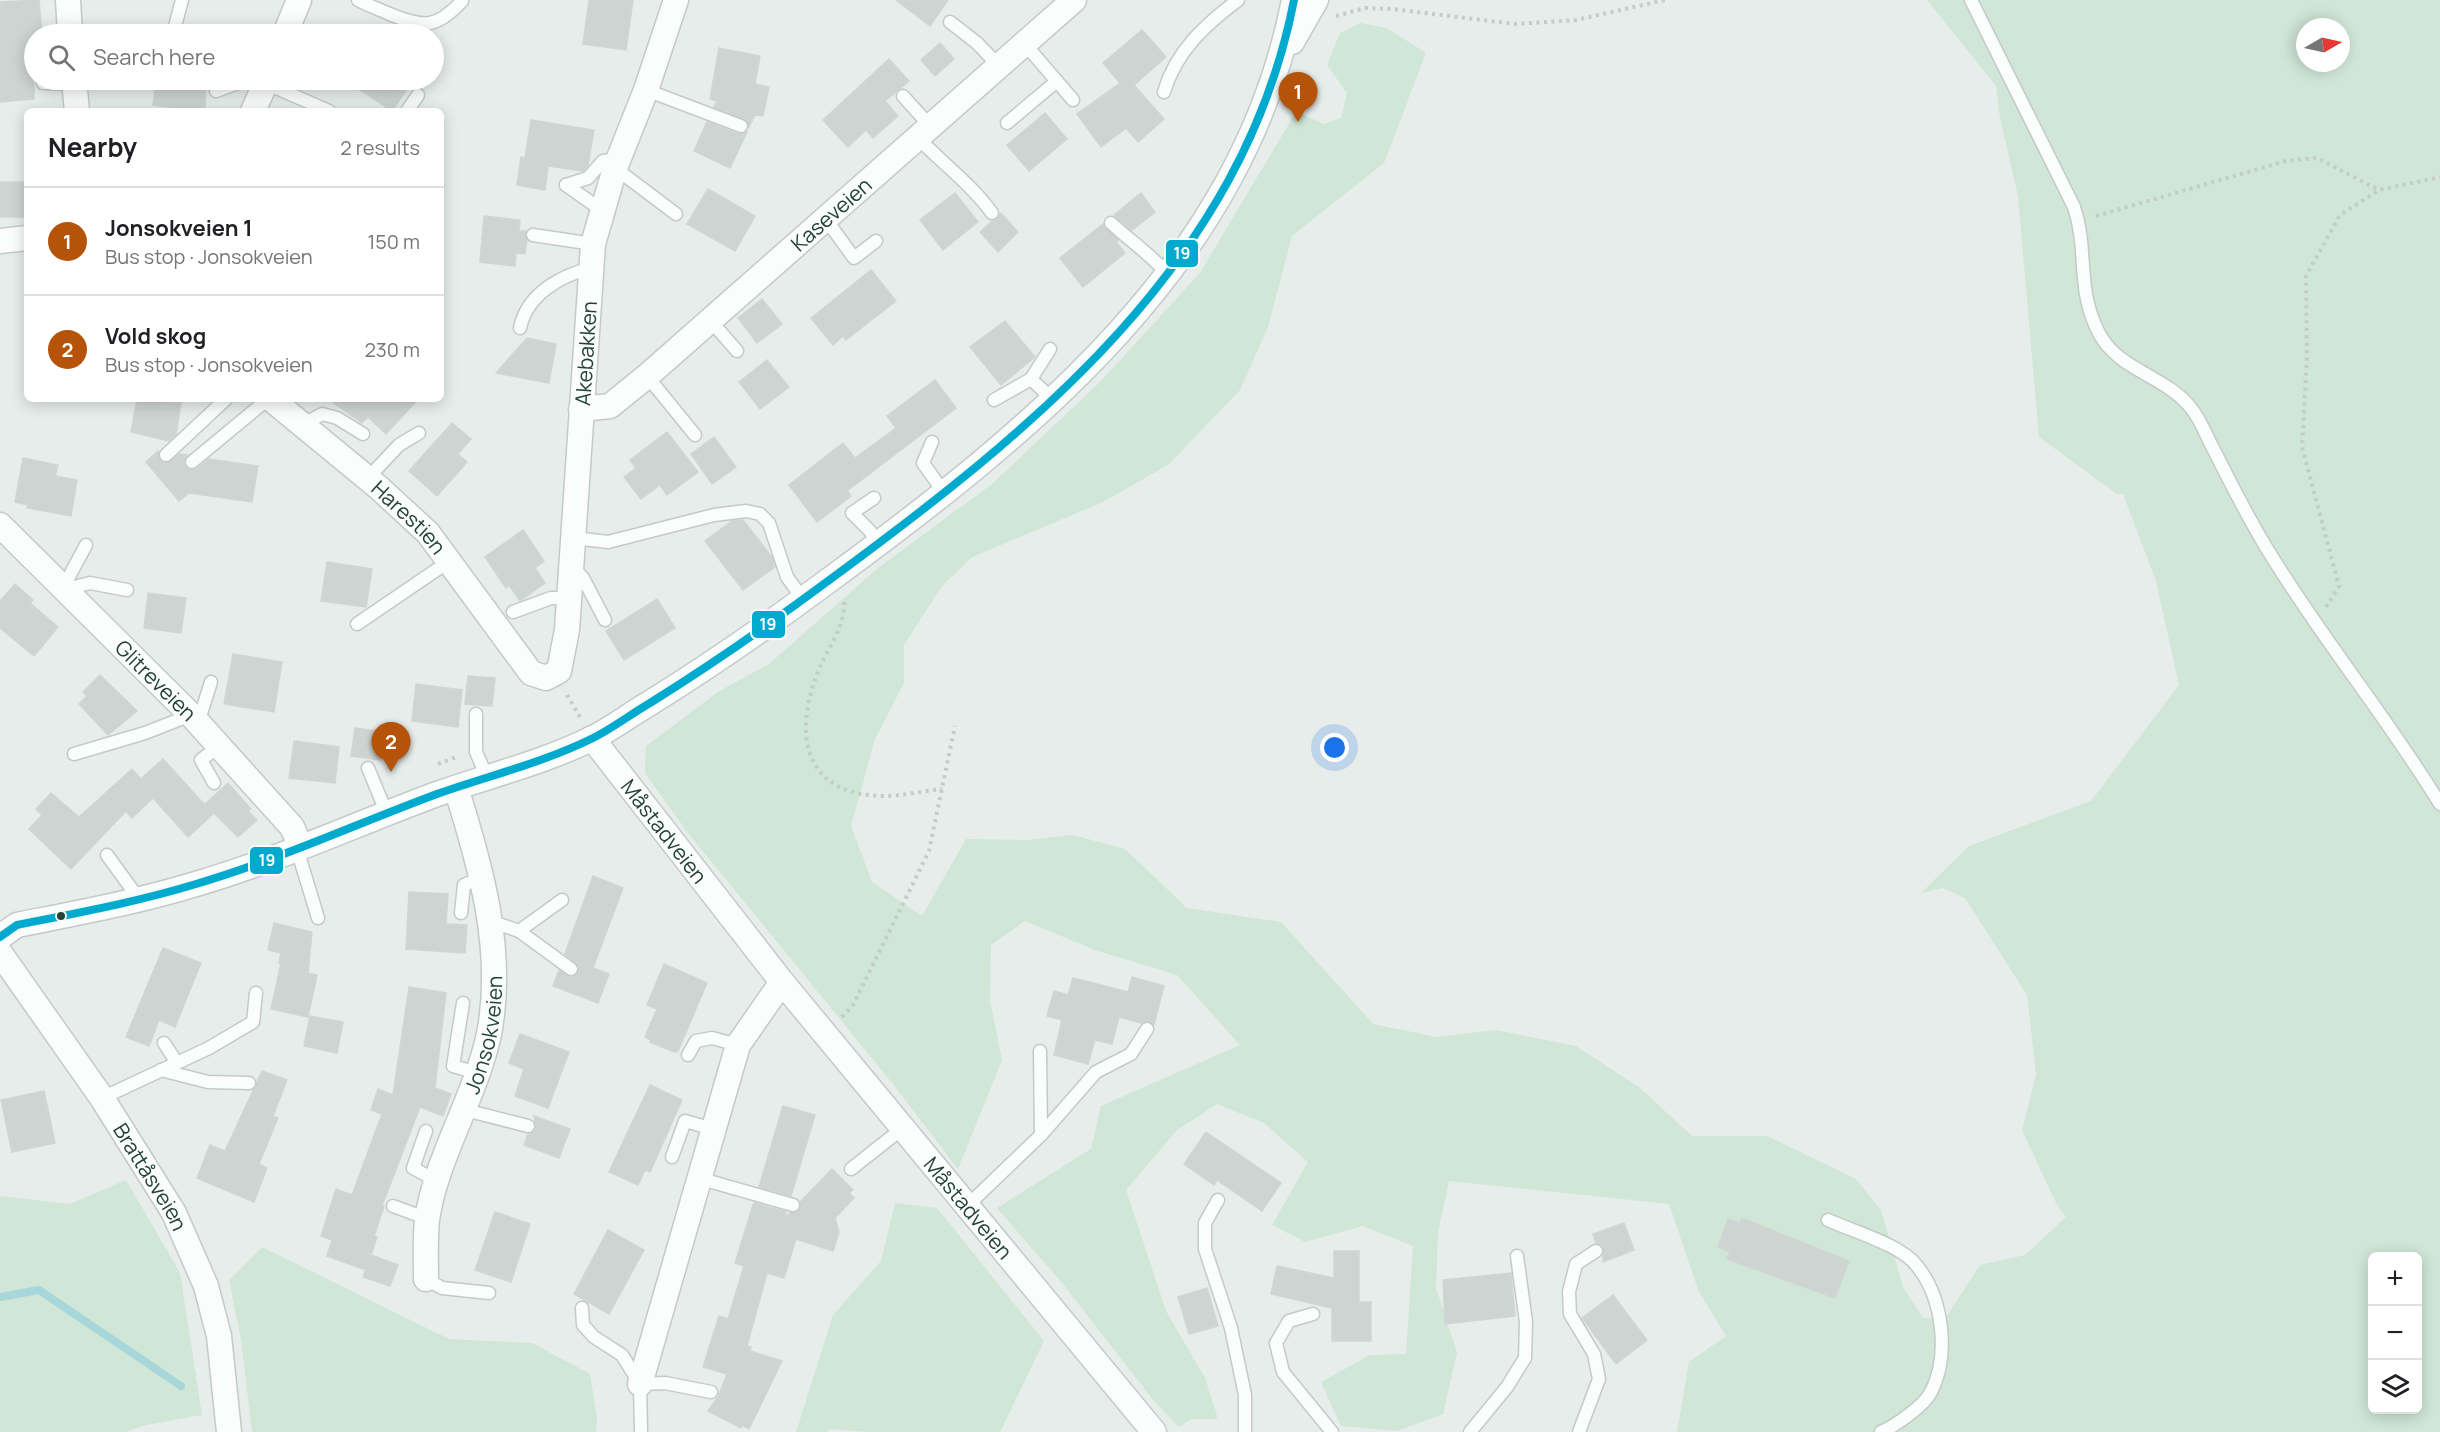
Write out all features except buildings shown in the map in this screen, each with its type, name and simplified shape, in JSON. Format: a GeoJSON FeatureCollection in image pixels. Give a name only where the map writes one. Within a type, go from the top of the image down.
{"type":"FeatureCollection","features":[{"type":"Feature","properties":{"kind":"street"},"geometry":{"type":"LineString","coordinates":[[68,0],[69,24]]}},
{"type":"Feature","properties":{"kind":"street"},"geometry":{"type":"LineString","coordinates":[[289,24],[299,0]]}},
{"type":"Feature","properties":{"kind":"street","name":"Kaseveien"},"geometry":{"type":"LineString","coordinates":[[581,409],[610,406],[647,376],[1074,0]]}},
{"type":"Feature","properties":{"kind":"street"},"geometry":{"type":"LineString","coordinates":[[0,937],[17,925],[140,899],[197,884],[592,738],[731,651],[878,545],[1004,447],[1099,356],[1168,275],[1203,225],[1234,171],[1262,112],[1282,56],[1301,30],[1308,1]]}},
{"type":"Feature","properties":{"kind":"street","name":"Akebakken"},"geometry":{"type":"LineString","coordinates":[[520,661],[531,673],[546,678],[559,671],[564,659],[592,256],[617,163],[646,90],[671,2]]}},
{"type":"Feature","properties":{"kind":"street"},"geometry":{"type":"LineString","coordinates":[[75,90],[77,108]]}},
{"type":"Feature","properties":{"kind":"street"},"geometry":{"type":"LineString","coordinates":[[254,108],[257,90]]}},
{"type":"Feature","properties":{"kind":"street"},"geometry":{"type":"LineString","coordinates":[[0,241],[24,238]]}},
{"type":"Feature","properties":{"kind":"street","name":"Harestien"},"geometry":{"type":"LineString","coordinates":[[273,402],[368,478],[428,533],[520,661]]}},
{"type":"Feature","properties":{"kind":"street","name":"Glitreveien"},"geometry":{"type":"LineString","coordinates":[[3,535],[65,588],[195,719],[292,827],[299,848]]}},
{"type":"Feature","properties":{"kind":"street","name":"Måstadveien"},"geometry":{"type":"LineString","coordinates":[[592,738],[782,982],[1154,1432]]}},
{"type":"Feature","properties":{"kind":"street","name":"Jonsokveien"},"geometry":{"type":"LineString","coordinates":[[426,1279],[428,1219],[437,1181],[465,1110],[477,1072],[488,1035],[494,993],[490,921],[481,878],[456,788]]}},
{"type":"Feature","properties":{"kind":"street","name":"Brattåsveien"},"geometry":{"type":"LineString","coordinates":[[4,966],[102,1098],[174,1213],[206,1286],[219,1336],[229,1432]]}},
{"type":"Feature","properties":{"kind":"street"},"geometry":{"type":"LineString","coordinates":[[640,1384],[738,1045],[782,982]]}},
{"type":"Feature","properties":{"kind":"lane"},"geometry":{"type":"LineString","coordinates":[[176,24],[182,0]]}},
{"type":"Feature","properties":{"kind":"lane"},"geometry":{"type":"LineString","coordinates":[[358,0],[415,24]]}},
{"type":"Feature","properties":{"kind":"lane"},"geometry":{"type":"LineString","coordinates":[[1164,92],[1170,69],[1205,25],[1238,0]]}},
{"type":"Feature","properties":{"kind":"lane"},"geometry":{"type":"LineString","coordinates":[[1971,0],[2079,221],[2083,288],[2100,335],[2124,361],[2163,382],[2192,409],[2243,508],[2315,625],[2394,733],[2440,804]]}},
{"type":"Feature","properties":{"kind":"lane"},"geometry":{"type":"LineString","coordinates":[[424,24],[437,22],[462,1]]}},
{"type":"Feature","properties":{"kind":"lane"},"geometry":{"type":"LineString","coordinates":[[950,22],[977,43],[998,65]]}},
{"type":"Feature","properties":{"kind":"lane"},"geometry":{"type":"LineString","coordinates":[[1024,42],[1073,100]]}},
{"type":"Feature","properties":{"kind":"lane"},"geometry":{"type":"LineString","coordinates":[[1007,123],[1057,81]]}},
{"type":"Feature","properties":{"kind":"lane"},"geometry":{"type":"LineString","coordinates":[[216,91],[220,90]]}},
{"type":"Feature","properties":{"kind":"lane"},"geometry":{"type":"LineString","coordinates":[[280,90],[322,108]]}},
{"type":"Feature","properties":{"kind":"lane"},"geometry":{"type":"LineString","coordinates":[[646,90],[741,126]]}},
{"type":"Feature","properties":{"kind":"lane"},"geometry":{"type":"LineString","coordinates":[[409,108],[418,95]]}},
{"type":"Feature","properties":{"kind":"lane"},"geometry":{"type":"LineString","coordinates":[[903,96],[948,169],[974,189],[992,213]]}},
{"type":"Feature","properties":{"kind":"lane"},"geometry":{"type":"LineString","coordinates":[[603,211],[566,185],[588,178],[603,160],[617,163],[676,214]]}},
{"type":"Feature","properties":{"kind":"lane"},"geometry":{"type":"LineString","coordinates":[[825,218],[854,258],[876,241]]}},
{"type":"Feature","properties":{"kind":"lane"},"geometry":{"type":"LineString","coordinates":[[1111,223],[1128,240],[1155,260],[1168,275]]}},
{"type":"Feature","properties":{"kind":"lane"},"geometry":{"type":"LineString","coordinates":[[533,235],[592,256]]}},
{"type":"Feature","properties":{"kind":"lane"},"geometry":{"type":"LineString","coordinates":[[520,328],[522,317],[543,289],[571,273],[592,256]]}},
{"type":"Feature","properties":{"kind":"lane"},"geometry":{"type":"LineString","coordinates":[[711,320],[737,351]]}},
{"type":"Feature","properties":{"kind":"lane"},"geometry":{"type":"LineString","coordinates":[[994,400],[1031,379],[1050,349]]}},
{"type":"Feature","properties":{"kind":"lane"},"geometry":{"type":"LineString","coordinates":[[647,376],[695,435]]}},
{"type":"Feature","properties":{"kind":"lane"},"geometry":{"type":"LineString","coordinates":[[1031,379],[1053,400]]}},
{"type":"Feature","properties":{"kind":"lane"},"geometry":{"type":"LineString","coordinates":[[166,455],[223,402]]}},
{"type":"Feature","properties":{"kind":"lane"},"geometry":{"type":"LineString","coordinates":[[192,462],[265,402]]}},
{"type":"Feature","properties":{"kind":"lane"},"geometry":{"type":"LineString","coordinates":[[302,425],[321,414],[337,418],[363,434]]}},
{"type":"Feature","properties":{"kind":"lane"},"geometry":{"type":"LineString","coordinates":[[368,478],[399,445],[419,433]]}},
{"type":"Feature","properties":{"kind":"lane"},"geometry":{"type":"LineString","coordinates":[[932,442],[923,463],[945,494]]}},
{"type":"Feature","properties":{"kind":"lane"},"geometry":{"type":"LineString","coordinates":[[874,498],[852,513],[870,531],[878,545]]}},
{"type":"Feature","properties":{"kind":"lane"},"geometry":{"type":"LineString","coordinates":[[574,538],[608,542],[714,515],[746,511],[760,514],[768,523],[787,577],[803,599]]}},
{"type":"Feature","properties":{"kind":"lane"},"geometry":{"type":"LineString","coordinates":[[65,588],[86,545]]}},
{"type":"Feature","properties":{"kind":"lane"},"geometry":{"type":"LineString","coordinates":[[357,624],[448,562]]}},
{"type":"Feature","properties":{"kind":"lane"},"geometry":{"type":"LineString","coordinates":[[572,567],[583,578],[605,620]]}},
{"type":"Feature","properties":{"kind":"lane"},"geometry":{"type":"LineString","coordinates":[[65,588],[90,583],[127,590]]}},
{"type":"Feature","properties":{"kind":"lane"},"geometry":{"type":"LineString","coordinates":[[513,612],[551,598],[569,598]]}},
{"type":"Feature","properties":{"kind":"lane"},"geometry":{"type":"LineString","coordinates":[[74,753],[195,719],[211,682]]}},
{"type":"Feature","properties":{"kind":"lane"},"geometry":{"type":"LineString","coordinates":[[477,714],[476,752],[486,777]]}},
{"type":"Feature","properties":{"kind":"lane"},"geometry":{"type":"LineString","coordinates":[[214,783],[201,760],[219,746]]}},
{"type":"Feature","properties":{"kind":"lane"},"geometry":{"type":"LineString","coordinates":[[368,768],[376,793],[387,814]]}},
{"type":"Feature","properties":{"kind":"lane"},"geometry":{"type":"LineString","coordinates":[[299,848],[318,918]]}},
{"type":"Feature","properties":{"kind":"lane"},"geometry":{"type":"LineString","coordinates":[[107,855],[140,899]]}},
{"type":"Feature","properties":{"kind":"lane"},"geometry":{"type":"LineString","coordinates":[[461,913],[464,885],[481,878]]}},
{"type":"Feature","properties":{"kind":"lane"},"geometry":{"type":"LineString","coordinates":[[519,931],[562,900]]}},
{"type":"Feature","properties":{"kind":"lane"},"geometry":{"type":"LineString","coordinates":[[490,921],[519,931],[571,969]]}},
{"type":"Feature","properties":{"kind":"lane"},"geometry":{"type":"LineString","coordinates":[[102,1098],[177,1063],[253,1022],[256,993]]}},
{"type":"Feature","properties":{"kind":"lane"},"geometry":{"type":"LineString","coordinates":[[463,1003],[453,1066],[477,1072]]}},
{"type":"Feature","properties":{"kind":"lane"},"geometry":{"type":"LineString","coordinates":[[967,1206],[1041,1135],[1096,1072],[1131,1054],[1147,1029]]}},
{"type":"Feature","properties":{"kind":"lane"},"geometry":{"type":"LineString","coordinates":[[688,1055],[696,1041],[712,1038],[738,1045]]}},
{"type":"Feature","properties":{"kind":"lane"},"geometry":{"type":"LineString","coordinates":[[164,1043],[177,1063]]}},
{"type":"Feature","properties":{"kind":"lane"},"geometry":{"type":"LineString","coordinates":[[1040,1051],[1041,1135]]}},
{"type":"Feature","properties":{"kind":"lane"},"geometry":{"type":"LineString","coordinates":[[160,1070],[208,1082],[249,1083]]}},
{"type":"Feature","properties":{"kind":"lane"},"geometry":{"type":"LineString","coordinates":[[465,1110],[528,1126]]}},
{"type":"Feature","properties":{"kind":"lane"},"geometry":{"type":"LineString","coordinates":[[672,1157],[686,1121],[713,1129]]}},
{"type":"Feature","properties":{"kind":"lane"},"geometry":{"type":"LineString","coordinates":[[852,1168],[903,1128]]}},
{"type":"Feature","properties":{"kind":"lane"},"geometry":{"type":"LineString","coordinates":[[426,1131],[413,1168],[437,1181]]}},
{"type":"Feature","properties":{"kind":"lane"},"geometry":{"type":"LineString","coordinates":[[698,1178],[794,1205]]}},
{"type":"Feature","properties":{"kind":"lane"},"geometry":{"type":"LineString","coordinates":[[1218,1200],[1205,1222],[1205,1249],[1231,1328],[1245,1395],[1245,1432]]}},
{"type":"Feature","properties":{"kind":"lane"},"geometry":{"type":"LineString","coordinates":[[393,1206],[428,1219]]}},
{"type":"Feature","properties":{"kind":"lane"},"geometry":{"type":"LineString","coordinates":[[1828,1220],[1903,1254],[1917,1265],[1936,1299],[1943,1349],[1931,1394],[1896,1425],[1881,1432]]}},
{"type":"Feature","properties":{"kind":"lane"},"geometry":{"type":"LineString","coordinates":[[1579,1432],[1599,1379],[1594,1354],[1570,1314],[1569,1292],[1576,1264],[1596,1251]]}},
{"type":"Feature","properties":{"kind":"lane"},"geometry":{"type":"LineString","coordinates":[[1470,1432],[1507,1388],[1525,1358],[1526,1322],[1517,1256]]}},
{"type":"Feature","properties":{"kind":"lane"},"geometry":{"type":"LineString","coordinates":[[426,1279],[442,1288],[489,1293]]}},
{"type":"Feature","properties":{"kind":"lane"},"geometry":{"type":"LineString","coordinates":[[582,1308],[583,1325],[594,1338],[622,1355],[640,1384],[641,1432]]}},
{"type":"Feature","properties":{"kind":"lane"},"geometry":{"type":"LineString","coordinates":[[1312,1314],[1289,1321],[1276,1343],[1283,1371],[1332,1432]]}},
{"type":"Feature","properties":{"kind":"lane"},"geometry":{"type":"LineString","coordinates":[[640,1384],[665,1383],[711,1392]]}},
{"type":"Feature","properties":{"kind":"path"},"geometry":{"type":"LineString","coordinates":[[1308,1],[1337,16],[1365,8],[1392,9],[1515,24],[1576,20],[1665,0]]}},
{"type":"Feature","properties":{"kind":"path"},"geometry":{"type":"LineString","coordinates":[[2079,221],[2286,161],[2317,158],[2379,190]]}},
{"type":"Feature","properties":{"kind":"path"},"geometry":{"type":"LineString","coordinates":[[2315,625],[2339,586],[2302,447],[2307,357],[2306,276],[2340,215],[2379,190],[2440,177]]}},
{"type":"Feature","properties":{"kind":"path"},"geometry":{"type":"LineString","coordinates":[[842,571],[845,613],[818,672],[806,712],[807,749],[814,766],[828,782],[845,790],[883,796],[942,789]]}},
{"type":"Feature","properties":{"kind":"path"},"geometry":{"type":"LineString","coordinates":[[825,1035],[853,1005],[929,851],[955,726]]}},
{"type":"Feature","properties":{"kind":"green space"},"geometry":{"type":"Polygon","coordinates":[[[1927,0],[2440,0],[2440,1432],[1677,1432],[1689,1362],[1726,1336],[1699,1292],[1669,1204],[1449,1181],[1438,1232],[1436,1288],[1457,1353],[1443,1414],[1397,1431],[1341,1426],[1321,1382],[1370,1355],[1406,1354],[1413,1246],[1363,1226],[1305,1242],[1272,1225],[1308,1162],[1264,1123],[1217,1104],[1177,1130],[1126,1190],[1166,1311],[1205,1378],[1218,1419],[1191,1419],[1179,1427],[1154,1401],[1063,1284],[997,1208],[1091,1149],[1101,1106],[1240,1045],[1177,975],[1095,950],[1025,921],[991,945],[990,1000],[1002,1060],[958,1169],[893,1084],[688,833],[645,773],[646,746],[718,692],[769,664],[878,568],[992,484],[1099,383],[1200,273],[1296,112],[1324,124],[1341,118],[1347,93],[1327,65],[1340,33],[1360,23],[1387,28],[1426,53],[1384,163],[1292,236],[1268,327],[1240,390],[1168,465],[1101,503],[972,557],[942,586],[904,645],[904,683],[875,739],[851,826],[872,882],[922,916],[966,839],[1027,840],[1073,835],[1125,849],[1187,908],[1281,922],[1373,1024],[1437,1037],[1495,1030],[1576,1046],[1640,1088],[1692,1136],[1767,1136],[1856,1179],[1881,1210],[1903,1287],[1923,1318],[1945,1319],[1980,1265],[2025,1255],[2066,1217],[2057,1205],[2022,1130],[2036,1074],[2027,995],[1965,898],[1943,888],[1921,893],[1969,846],[2091,801],[2179,685],[2156,581],[2123,494],[2117,494],[2039,437],[2018,196],[2000,118],[1996,86],[1927,0]]]}},
{"type":"Feature","properties":{"kind":"green space"},"geometry":{"type":"Polygon","coordinates":[[[126,1180],[180,1273],[202,1415],[146,1425],[125,1432],[0,1432],[0,1196],[70,1204],[126,1180]]]}},
{"type":"Feature","properties":{"kind":"green space"},"geometry":{"type":"Polygon","coordinates":[[[895,1203],[937,1208],[1044,1341],[1000,1432],[870,1432],[829,1429],[827,1432],[796,1432],[833,1315],[881,1261],[895,1203]]]}},
{"type":"Feature","properties":{"kind":"green space"},"geometry":{"type":"Polygon","coordinates":[[[262,1247],[449,1339],[532,1343],[590,1374],[597,1418],[596,1432],[252,1432],[241,1340],[229,1280],[262,1247]]]}},
{"type":"Feature","properties":{"kind":"waterway"},"geometry":{"type":"LineString","coordinates":[[0,1297],[39,1290],[181,1386]]}},
{"type":"Feature","properties":{"kind":"transit line","name":"19"},"geometry":{"type":"LineString","coordinates":[[0,937],[17,925],[129,902],[227,874],[437,794],[575,747],[608,730],[673,689],[806,597],[905,524],[980,464],[1052,401],[1118,333],[1178,260],[1228,181],[1268,94],[1294,0]]}},
{"type":"Feature","properties":{"kind":"place","name":"Jonsokveien 1"},"geometry":{"type":"Point","coordinates":[1298,122]}},
{"type":"Feature","properties":{"kind":"place","name":"Vold skog"},"geometry":{"type":"Point","coordinates":[391,772]}}]}
